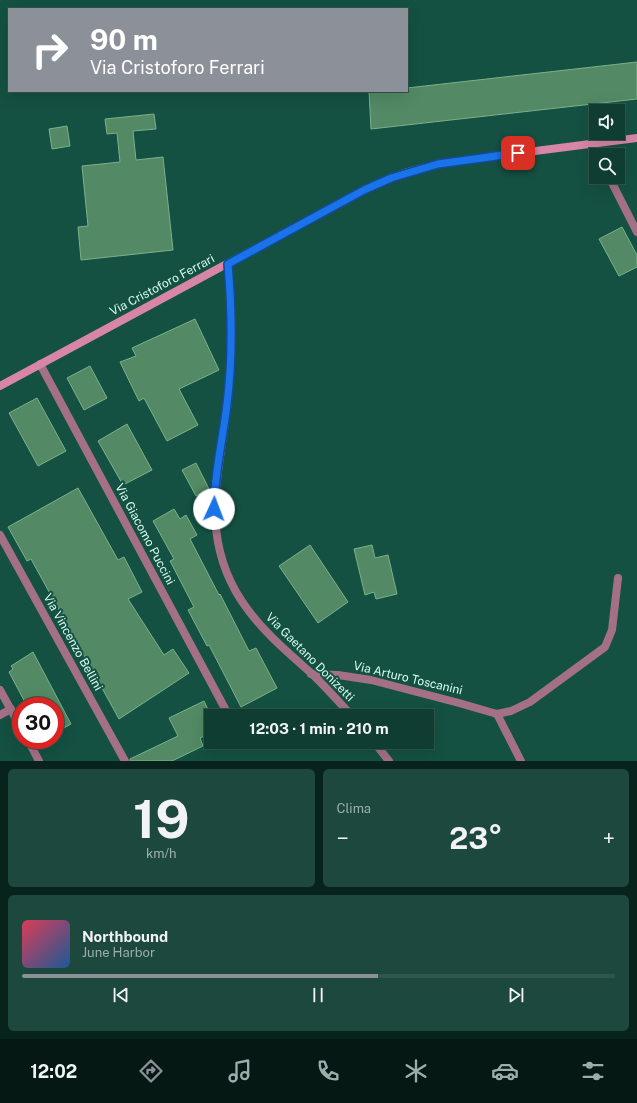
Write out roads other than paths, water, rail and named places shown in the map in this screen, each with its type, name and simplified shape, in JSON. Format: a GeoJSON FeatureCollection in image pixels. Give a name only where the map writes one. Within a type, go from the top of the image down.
{"type":"FeatureCollection","features":[{"type":"Feature","properties":{"kind":"main road","name":"Via Cristoforo Ferrari"},"geometry":{"type":"LineString","coordinates":[[0,386],[364,190],[402,173],[462,160],[637,138]]}},
{"type":"Feature","properties":{"kind":"street"},"geometry":{"type":"LineString","coordinates":[[592,144],[594,148]]}},
{"type":"Feature","properties":{"kind":"street"},"geometry":{"type":"LineString","coordinates":[[612,184],[637,232]]}},
{"type":"Feature","properties":{"kind":"street","name":"Via Gaetano Donizetti"},"geometry":{"type":"LineString","coordinates":[[228,264],[231,308],[231,357],[227,409],[214,502],[217,540],[223,564],[229,580],[249,612],[266,633],[311,674],[345,709]]}},
{"type":"Feature","properties":{"kind":"street","name":"Via Giacomo Puccini"},"geometry":{"type":"LineString","coordinates":[[40,364],[225,709]]}},
{"type":"Feature","properties":{"kind":"street","name":"Via Vincenzo Bellini"},"geometry":{"type":"LineString","coordinates":[[0,535],[125,761]]}},
{"type":"Feature","properties":{"kind":"street"},"geometry":{"type":"LineString","coordinates":[[521,761],[497,714],[524,706],[605,647],[612,630],[618,578]]}},
{"type":"Feature","properties":{"kind":"street","name":"Via Arturo Toscanini"},"geometry":{"type":"LineString","coordinates":[[311,674],[338,675],[371,680],[459,702],[497,714]]}},
{"type":"Feature","properties":{"kind":"street"},"geometry":{"type":"LineString","coordinates":[[0,690],[11,709],[0,715]]}},
{"type":"Feature","properties":{"kind":"street"},"geometry":{"type":"LineString","coordinates":[[33,749],[39,761]]}},
{"type":"Feature","properties":{"kind":"street"},"geometry":{"type":"LineString","coordinates":[[380,749],[389,761]]}}]}
